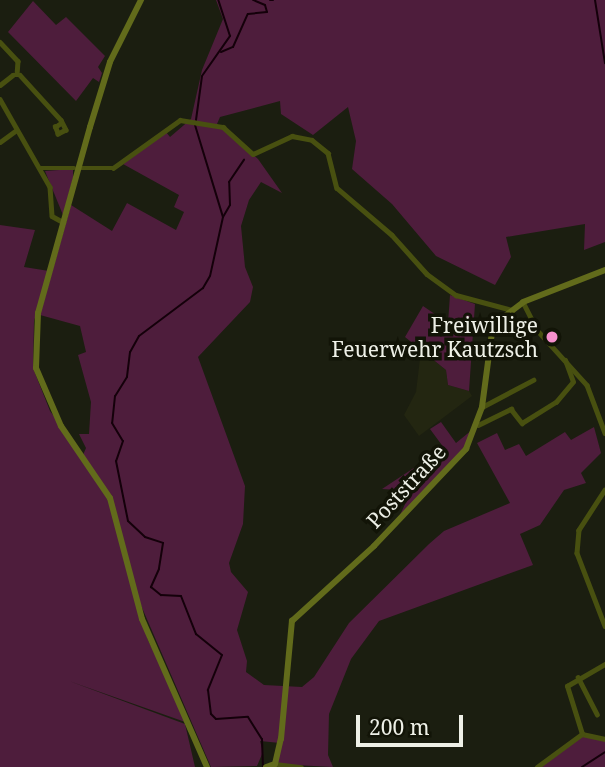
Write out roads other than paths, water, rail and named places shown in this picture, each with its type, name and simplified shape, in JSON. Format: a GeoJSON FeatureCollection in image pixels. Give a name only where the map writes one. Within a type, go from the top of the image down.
{"type":"FeatureCollection","features":[{"type":"Feature","properties":{"kind":"main road"},"geometry":{"type":"LineString","coordinates":[[141,0],[110,62],[76,168],[38,313],[36,368],[61,426],[110,498],[142,619],[207,767]]}},
{"type":"Feature","properties":{"kind":"main road","name":"Poststraße"},"geometry":{"type":"LineString","coordinates":[[275,764],[292,621],[374,546],[466,449],[478,425],[482,407],[491,330],[523,302],[605,270]]}},
{"type":"Feature","properties":{"kind":"main road"},"geometry":{"type":"LineString","coordinates":[[266,767],[275,764]]}},
{"type":"Feature","properties":{"kind":"street"},"geometry":{"type":"LineString","coordinates":[[0,42],[18,61],[17,74],[61,123]]}},
{"type":"Feature","properties":{"kind":"street"},"geometry":{"type":"LineString","coordinates":[[0,85],[17,74]]}},
{"type":"Feature","properties":{"kind":"street"},"geometry":{"type":"LineString","coordinates":[[0,99],[15,131],[41,168],[50,187],[52,216],[63,222]]}},
{"type":"Feature","properties":{"kind":"street"},"geometry":{"type":"LineString","coordinates":[[41,168],[113,168],[173,124],[191,119],[230,131],[253,154],[292,136],[320,143],[328,153],[337,188],[392,235],[425,272],[456,295],[512,310]]}},
{"type":"Feature","properties":{"kind":"street"},"geometry":{"type":"LineString","coordinates":[[0,142],[15,131]]}},
{"type":"Feature","properties":{"kind":"street"},"geometry":{"type":"LineString","coordinates":[[523,302],[537,330],[587,385],[605,433]]}},
{"type":"Feature","properties":{"kind":"street"},"geometry":{"type":"LineString","coordinates":[[478,425],[511,409],[525,422],[556,402],[573,382],[565,359]]}},
{"type":"Feature","properties":{"kind":"street"},"geometry":{"type":"LineString","coordinates":[[482,407],[533,380]]}},
{"type":"Feature","properties":{"kind":"street"},"geometry":{"type":"LineString","coordinates":[[605,490],[579,530],[577,553],[605,626]]}},
{"type":"Feature","properties":{"kind":"street"},"geometry":{"type":"LineString","coordinates":[[582,734],[567,690],[578,677],[605,664]]}},
{"type":"Feature","properties":{"kind":"street"},"geometry":{"type":"LineString","coordinates":[[578,677],[597,714]]}},
{"type":"Feature","properties":{"kind":"street"},"geometry":{"type":"LineString","coordinates":[[582,734],[605,739]]}},
{"type":"Feature","properties":{"kind":"street"},"geometry":{"type":"LineString","coordinates":[[537,767],[576,742],[582,734]]}},
{"type":"Feature","properties":{"kind":"street"},"geometry":{"type":"LineString","coordinates":[[275,764],[301,767]]}},
{"type":"Feature","properties":{"kind":"waterway"},"geometry":{"type":"LineString","coordinates":[[196,120],[202,76],[230,36],[218,0]]}},
{"type":"Feature","properties":{"kind":"waterway"},"geometry":{"type":"LineString","coordinates":[[221,52],[233,47],[248,14],[267,12],[265,5],[253,0]]}},
{"type":"Feature","properties":{"kind":"waterway"},"geometry":{"type":"LineString","coordinates":[[595,0],[605,63]]}},
{"type":"Feature","properties":{"kind":"waterway"},"geometry":{"type":"LineString","coordinates":[[195,125],[223,217],[210,276],[203,288],[139,336],[130,352],[127,377],[115,396],[112,423],[123,441],[116,461],[128,521],[145,537],[163,543],[159,569],[151,587],[161,595],[181,596],[196,634],[222,655],[208,690],[211,714],[216,719],[248,717],[262,739],[263,767]]}},
{"type":"Feature","properties":{"kind":"waterway"},"geometry":{"type":"LineString","coordinates":[[223,217],[230,205],[229,182],[244,160]]}},
{"type":"Feature","properties":{"kind":"waterway"},"geometry":{"type":"LineString","coordinates":[[582,767],[605,752]]}},
{"type":"Feature","properties":{"kind":"place","name":"Freiwillige Feuerwehr Kautzsch"},"geometry":{"type":"Point","coordinates":[552,337]}}]}
